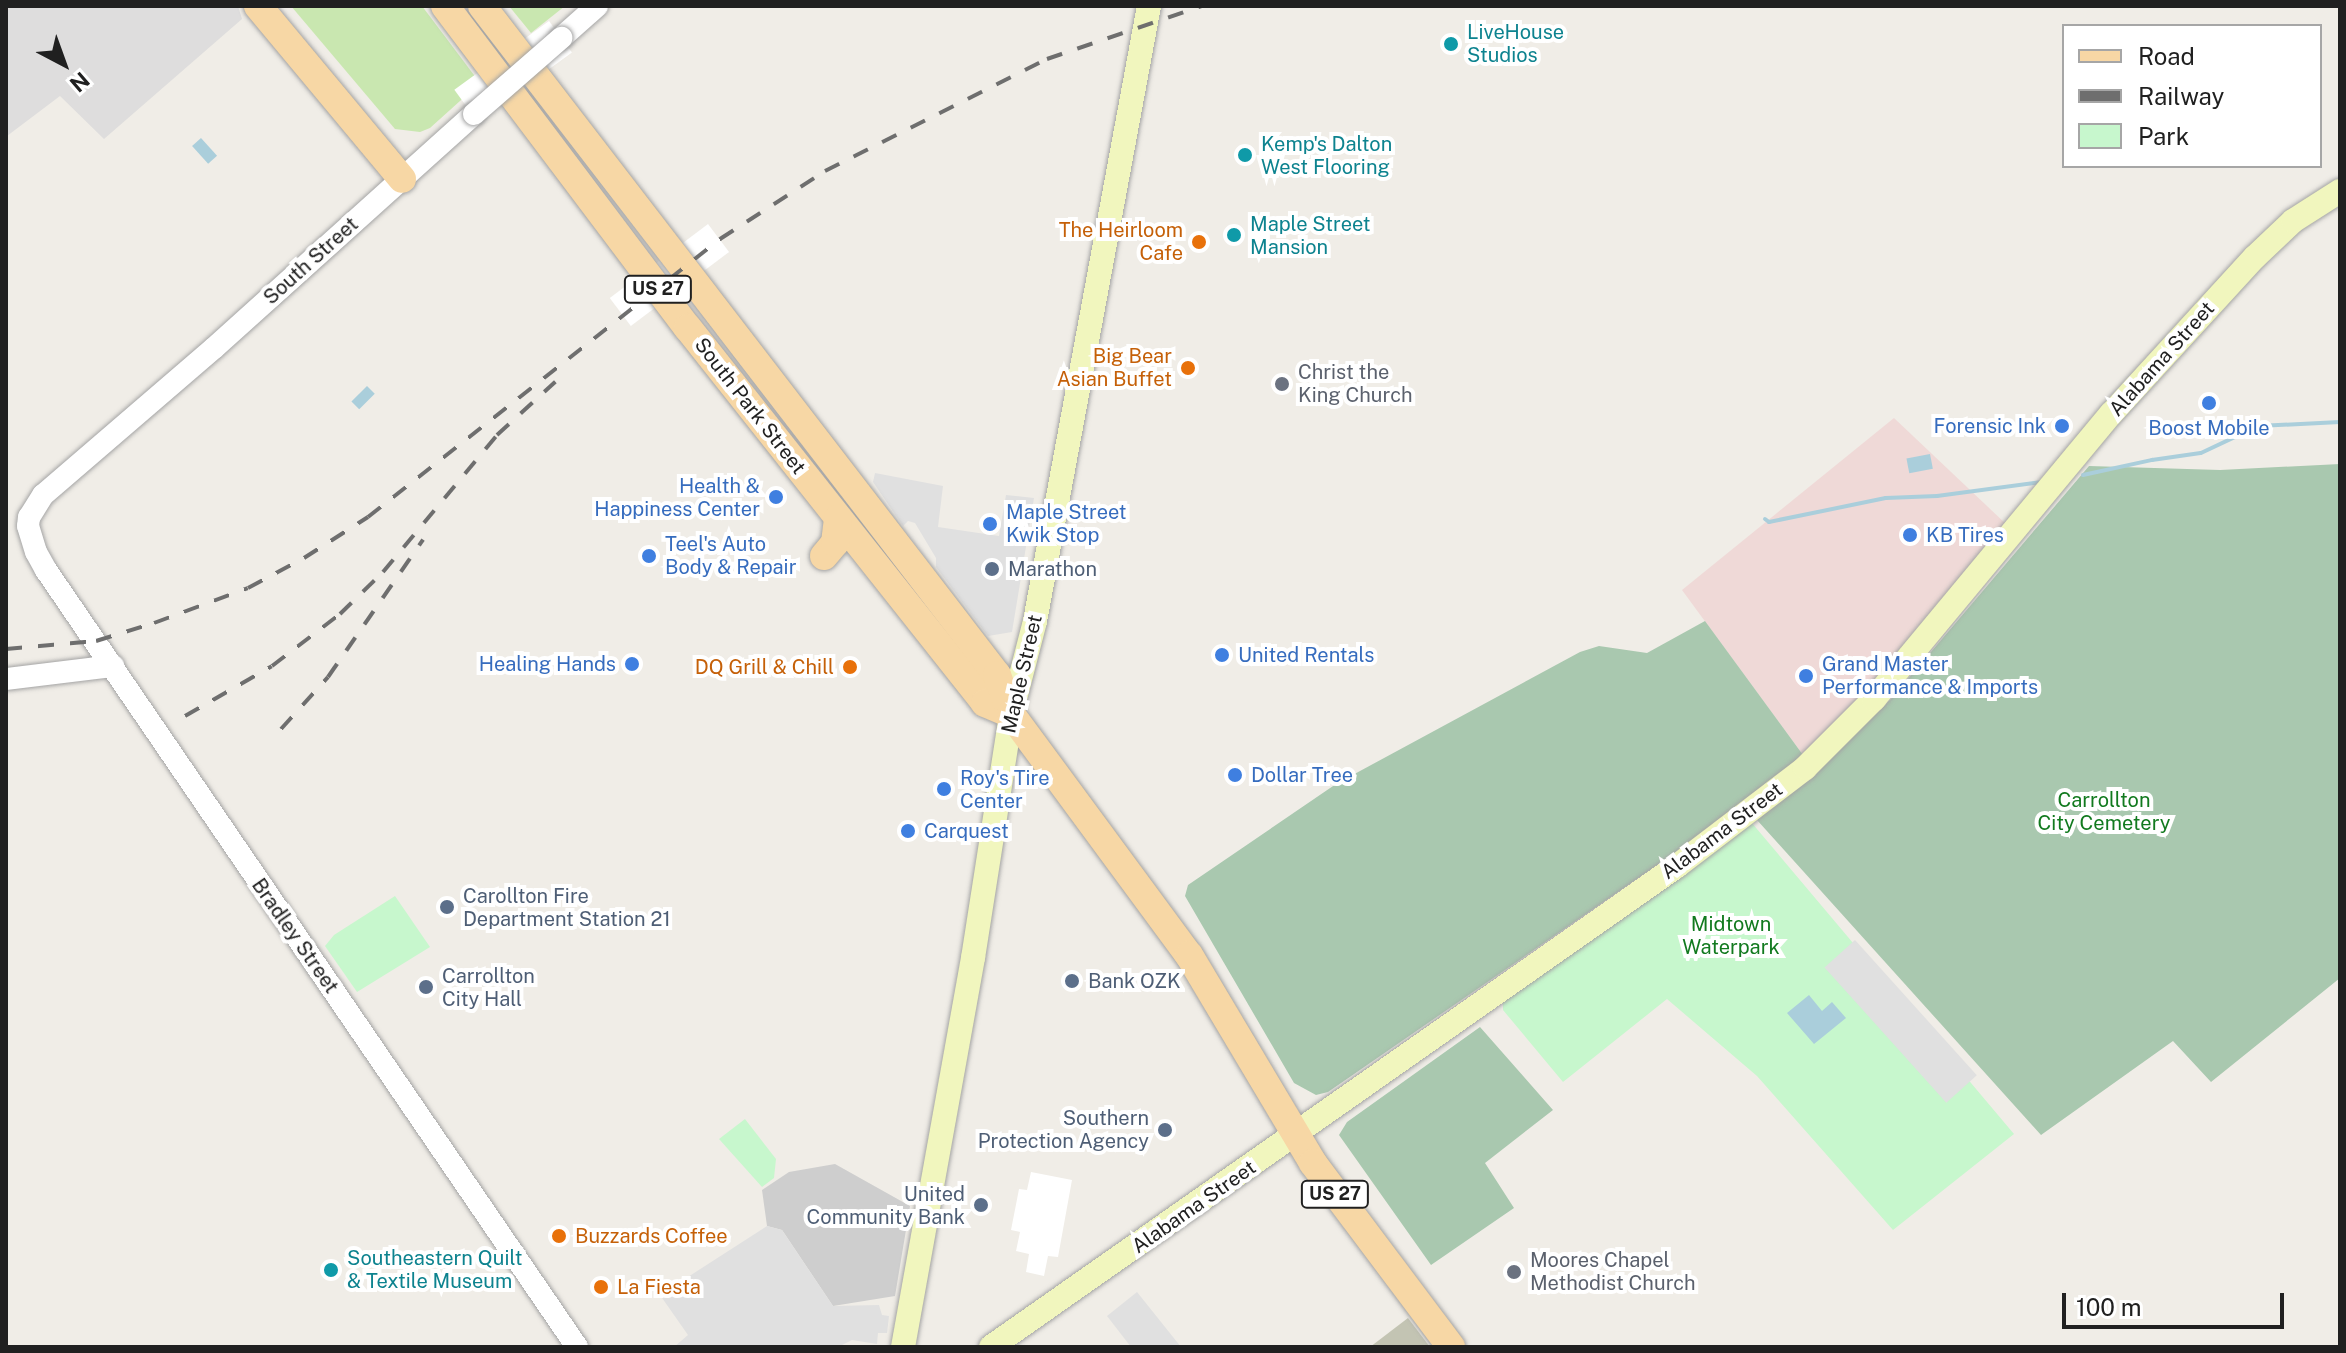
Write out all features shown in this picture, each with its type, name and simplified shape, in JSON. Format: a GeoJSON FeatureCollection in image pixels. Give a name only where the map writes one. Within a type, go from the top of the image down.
{"type":"FeatureCollection","features":[{"type":"Feature","properties":{"kind":"main road"},"geometry":{"type":"LineString","coordinates":[[258,6],[409,173]]}},
{"type":"Feature","properties":{"kind":"main road"},"geometry":{"type":"LineString","coordinates":[[275,6],[409,173]]}},
{"type":"Feature","properties":{"kind":"main road","name":"South Park Street"},"geometry":{"type":"LineString","coordinates":[[445,6],[650,278],[985,703],[1011,714]]}},
{"type":"Feature","properties":{"kind":"main road","name":"South Park Street"},"geometry":{"type":"LineString","coordinates":[[482,6],[997,675],[1011,714],[1189,955],[1296,1136]]}},
{"type":"Feature","properties":{"kind":"main road","name":"Maple Street"},"geometry":{"type":"LineString","coordinates":[[904,1346],[973,958],[1011,714],[1035,621],[1149,6]]}},
{"type":"Feature","properties":{"kind":"main road","name":"Alabama Street"},"geometry":{"type":"LineString","coordinates":[[991,1347],[1296,1136],[1746,816],[1805,768],[1874,699],[2111,414],[2255,257],[2293,221],[2340,191]]}},
{"type":"Feature","properties":{"kind":"main road"},"geometry":{"type":"LineString","coordinates":[[824,556],[835,543],[838,518]]}},
{"type":"Feature","properties":{"kind":"main road","name":"US 27"},"geometry":{"type":"LineString","coordinates":[[1296,1136],[1348,1213],[1451,1347]]}},
{"type":"Feature","properties":{"kind":"street","name":"South Street"},"geometry":{"type":"LineString","coordinates":[[29,517],[43,495],[597,6]]}},
{"type":"Feature","properties":{"kind":"street","name":"Bradley Street"},"geometry":{"type":"LineString","coordinates":[[29,517],[30,537],[36,552],[204,804],[577,1347]]}},
{"type":"Feature","properties":{"kind":"street"},"geometry":{"type":"LineString","coordinates":[[6,679],[113,666]]}},
{"type":"Feature","properties":{"kind":"shaded area"},"geometry":{"type":"Polygon","coordinates":[[[6,6],[238,6],[242,19],[104,139],[60,96],[7,136],[6,6]]]}},
{"type":"Feature","properties":{"kind":"shaded area"},"geometry":{"type":"Polygon","coordinates":[[[1894,418],[2006,524],[1871,687],[1803,755],[1682,590],[1894,418]]]}},
{"type":"Feature","properties":{"kind":"shaded area"},"geometry":{"type":"Polygon","coordinates":[[[875,473],[943,486],[938,527],[999,536],[1006,495],[1034,498],[1012,632],[988,636],[936,567],[936,558],[915,523],[908,521],[903,526],[873,482],[875,473]]]}},
{"type":"Feature","properties":{"kind":"shaded area"},"geometry":{"type":"Polygon","coordinates":[[[1855,940],[1977,1075],[1946,1103],[1825,967],[1855,940]]]}},
{"type":"Feature","properties":{"kind":"shaded area"},"geometry":{"type":"Polygon","coordinates":[[[835,1164],[910,1206],[895,1296],[833,1306],[782,1230],[767,1226],[762,1190],[789,1172],[835,1164]]]}},
{"type":"Feature","properties":{"kind":"shaded area"},"geometry":{"type":"Polygon","coordinates":[[[767,1226],[782,1230],[833,1306],[879,1305],[882,1315],[889,1316],[887,1333],[878,1333],[877,1344],[852,1340],[838,1347],[674,1347],[688,1335],[660,1295],[767,1226]]]}},
{"type":"Feature","properties":{"kind":"shaded area"},"geometry":{"type":"Polygon","coordinates":[[[1137,1292],[1181,1347],[1131,1347],[1107,1316],[1137,1292]]]}},
{"type":"Feature","properties":{"kind":"shaded area"},"geometry":{"type":"Polygon","coordinates":[[[1408,1318],[1430,1347],[1370,1347],[1408,1318]]]}},
{"type":"Feature","properties":{"kind":"green space"},"geometry":{"type":"Polygon","coordinates":[[[291,6],[422,6],[480,83],[430,128],[420,132],[395,129],[291,6]]]}},
{"type":"Feature","properties":{"kind":"green space"},"geometry":{"type":"Polygon","coordinates":[[[509,6],[565,6],[531,33],[509,6]]]}},
{"type":"Feature","properties":{"kind":"green space","name":"Carrollton City Cemetery"},"geometry":{"type":"Polygon","coordinates":[[[2340,464],[2340,978],[2211,1082],[2173,1041],[2041,1135],[1757,820],[1816,771],[1891,699],[2089,466],[2220,470],[2340,464]]]}},
{"type":"Feature","properties":{"kind":"green space"},"geometry":{"type":"Polygon","coordinates":[[[1705,621],[1803,755],[1744,805],[1328,1092],[1316,1095],[1294,1083],[1185,896],[1188,885],[1336,784],[1580,652],[1599,646],[1647,653],[1705,621]]]}},
{"type":"Feature","properties":{"kind":"green space","name":"Midtown Waterpark"},"geometry":{"type":"Polygon","coordinates":[[[1746,816],[2014,1134],[1893,1230],[1757,1076],[1667,999],[1563,1082],[1503,1010],[1503,996],[1746,816]]]}},
{"type":"Feature","properties":{"kind":"green space"},"geometry":{"type":"Polygon","coordinates":[[[395,896],[430,947],[357,992],[325,946],[334,935],[395,896]]]}},
{"type":"Feature","properties":{"kind":"green space"},"geometry":{"type":"Polygon","coordinates":[[[1480,1027],[1553,1110],[1485,1163],[1514,1208],[1431,1265],[1339,1135],[1347,1122],[1480,1027]]]}},
{"type":"Feature","properties":{"kind":"green space"},"geometry":{"type":"Polygon","coordinates":[[[745,1119],[776,1159],[774,1178],[762,1187],[719,1139],[745,1119]]]}},
{"type":"Feature","properties":{"kind":"water"},"geometry":{"type":"Polygon","coordinates":[[[201,138],[217,156],[208,164],[192,146],[201,138]]]}},
{"type":"Feature","properties":{"kind":"water"},"geometry":{"type":"Polygon","coordinates":[[[367,386],[375,394],[359,409],[351,402],[367,386]]]}},
{"type":"Feature","properties":{"kind":"water"},"geometry":{"type":"Polygon","coordinates":[[[1930,454],[1933,469],[1909,473],[1906,459],[1930,454]]]}},
{"type":"Feature","properties":{"kind":"water"},"geometry":{"type":"Polygon","coordinates":[[[1809,995],[1822,1011],[1832,1002],[1846,1018],[1814,1044],[1787,1013],[1809,995]]]}},
{"type":"Feature","properties":{"kind":"pier"},"geometry":{"type":"Polygon","coordinates":[[[549,21],[572,53],[477,121],[454,90],[549,21]]]}},
{"type":"Feature","properties":{"kind":"pier"},"geometry":{"type":"Polygon","coordinates":[[[708,224],[729,252],[631,326],[610,298],[708,224]]]}},
{"type":"Feature","properties":{"kind":"pier"},"geometry":{"type":"Polygon","coordinates":[[[1031,1172],[1072,1180],[1058,1257],[1048,1256],[1044,1276],[1026,1272],[1029,1254],[1016,1251],[1020,1232],[1011,1230],[1019,1189],[1027,1190],[1031,1172]]]}},
{"type":"Feature","properties":{"kind":"waterway"},"geometry":{"type":"LineString","coordinates":[[2083,475],[2201,453],[2258,426],[2340,422]]}},
{"type":"Feature","properties":{"kind":"waterway"},"geometry":{"type":"LineString","coordinates":[[1765,519],[1769,522],[1886,498],[1937,496],[2042,482]]}},
{"type":"Feature","properties":{"kind":"railway"},"geometry":{"type":"LineString","coordinates":[[6,649],[96,641],[248,588],[304,558],[368,517],[720,239],[825,171],[1047,59],[1202,6]]}},
{"type":"Feature","properties":{"kind":"railway"},"geometry":{"type":"LineString","coordinates":[[185,716],[272,666],[340,614],[383,572],[497,435],[555,382]]}},
{"type":"Feature","properties":{"kind":"railway"},"geometry":{"type":"LineString","coordinates":[[281,729],[328,677],[423,540]]}},
{"type":"Feature","properties":{"kind":"place","name":"LiveHouse Studios"},"geometry":{"type":"Point","coordinates":[1451,44]}},
{"type":"Feature","properties":{"kind":"place","name":"Kemp's Dalton West Flooring"},"geometry":{"type":"Point","coordinates":[1245,155]}},
{"type":"Feature","properties":{"kind":"place","name":"Maple Street Mansion"},"geometry":{"type":"Point","coordinates":[1234,235]}},
{"type":"Feature","properties":{"kind":"place","name":"The Heirloom Cafe"},"geometry":{"type":"Point","coordinates":[1199,242]}},
{"type":"Feature","properties":{"kind":"place","name":"Big Bear Asian Buffet"},"geometry":{"type":"Point","coordinates":[1188,368]}},
{"type":"Feature","properties":{"kind":"place","name":"Christ the King Church"},"geometry":{"type":"Point","coordinates":[1282,384]}},
{"type":"Feature","properties":{"kind":"place","name":"Boost Mobile"},"geometry":{"type":"Point","coordinates":[2209,403]}},
{"type":"Feature","properties":{"kind":"place","name":"Forensic Ink"},"geometry":{"type":"Point","coordinates":[2062,426]}},
{"type":"Feature","properties":{"kind":"place","name":"Health & Happiness Center"},"geometry":{"type":"Point","coordinates":[776,497]}},
{"type":"Feature","properties":{"kind":"place","name":"Maple Street Kwik Stop"},"geometry":{"type":"Point","coordinates":[990,524]}},
{"type":"Feature","properties":{"kind":"place","name":"KB Tires"},"geometry":{"type":"Point","coordinates":[1910,535]}},
{"type":"Feature","properties":{"kind":"place","name":"Teel's Auto Body & Repair"},"geometry":{"type":"Point","coordinates":[649,556]}},
{"type":"Feature","properties":{"kind":"place","name":"Marathon"},"geometry":{"type":"Point","coordinates":[992,569]}},
{"type":"Feature","properties":{"kind":"place","name":"United Rentals"},"geometry":{"type":"Point","coordinates":[1222,655]}},
{"type":"Feature","properties":{"kind":"place","name":"Healing Hands"},"geometry":{"type":"Point","coordinates":[632,664]}},
{"type":"Feature","properties":{"kind":"place","name":"DQ Grill & Chill"},"geometry":{"type":"Point","coordinates":[850,667]}},
{"type":"Feature","properties":{"kind":"place","name":"Grand Master Performance & Imports"},"geometry":{"type":"Point","coordinates":[1806,676]}},
{"type":"Feature","properties":{"kind":"place","name":"Dollar Tree"},"geometry":{"type":"Point","coordinates":[1235,775]}},
{"type":"Feature","properties":{"kind":"place","name":"Roy's Tire Center"},"geometry":{"type":"Point","coordinates":[944,789]}},
{"type":"Feature","properties":{"kind":"place","name":"Carquest"},"geometry":{"type":"Point","coordinates":[908,831]}},
{"type":"Feature","properties":{"kind":"place","name":"Carollton Fire Department Station 21"},"geometry":{"type":"Point","coordinates":[447,907]}},
{"type":"Feature","properties":{"kind":"place","name":"Bank OZK"},"geometry":{"type":"Point","coordinates":[1072,981]}},
{"type":"Feature","properties":{"kind":"place","name":"Carrollton City Hall"},"geometry":{"type":"Point","coordinates":[426,987]}},
{"type":"Feature","properties":{"kind":"place","name":"Southern Protection Agency"},"geometry":{"type":"Point","coordinates":[1165,1130]}},
{"type":"Feature","properties":{"kind":"place","name":"United Community Bank"},"geometry":{"type":"Point","coordinates":[981,1205]}},
{"type":"Feature","properties":{"kind":"place","name":"Buzzards Coffee"},"geometry":{"type":"Point","coordinates":[559,1236]}},
{"type":"Feature","properties":{"kind":"place","name":"Southeastern Quilt & Textile Museum"},"geometry":{"type":"Point","coordinates":[331,1270]}},
{"type":"Feature","properties":{"kind":"place","name":"Moores Chapel Methodist Church"},"geometry":{"type":"Point","coordinates":[1514,1272]}},
{"type":"Feature","properties":{"kind":"place","name":"La Fiesta"},"geometry":{"type":"Point","coordinates":[601,1287]}}]}
